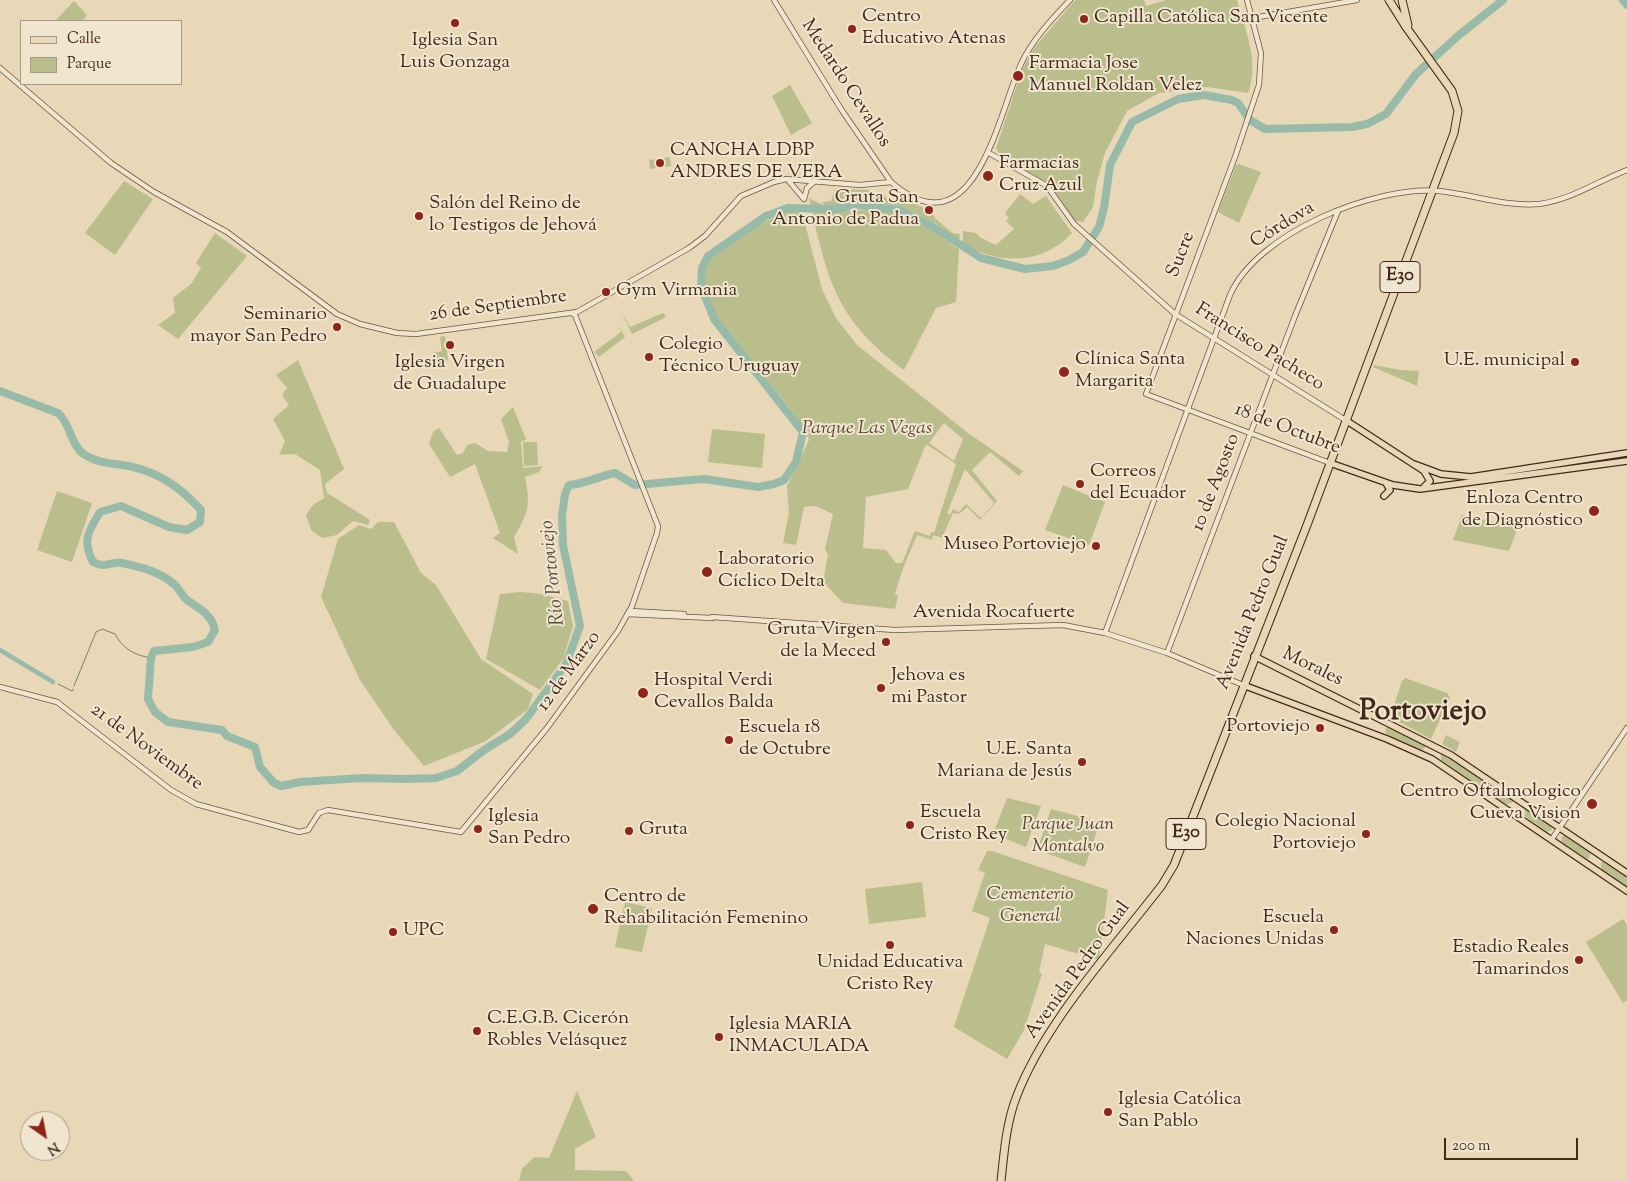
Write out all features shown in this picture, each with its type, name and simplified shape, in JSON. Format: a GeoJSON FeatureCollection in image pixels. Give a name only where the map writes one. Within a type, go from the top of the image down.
{"type":"FeatureCollection","features":[{"type":"Feature","properties":{"kind":"highway","name":"E30"},"geometry":{"type":"LineString","coordinates":[[1389,0],[1414,38]]}},
{"type":"Feature","properties":{"kind":"highway","name":"E30"},"geometry":{"type":"LineString","coordinates":[[1402,0],[1405,18],[1414,38]]}},
{"type":"Feature","properties":{"kind":"highway","name":"Avenida Pedro Gual"},"geometry":{"type":"LineString","coordinates":[[1001,1181],[1010,1118],[1024,1081],[1060,1018],[1171,870],[1347,421],[1432,191],[1457,120],[1457,103],[1449,85],[1414,38]]}},
{"type":"Feature","properties":{"kind":"main road","name":"Francisco Pacheco"},"geometry":{"type":"LineString","coordinates":[[1347,421],[1414,464]]}},
{"type":"Feature","properties":{"kind":"main road"},"geometry":{"type":"LineString","coordinates":[[1471,480],[1627,453]]}},
{"type":"Feature","properties":{"kind":"main road"},"geometry":{"type":"LineString","coordinates":[[1414,464],[1441,474],[1471,480],[1627,461]]}},
{"type":"Feature","properties":{"kind":"main road","name":"18 de Octubre"},"geometry":{"type":"LineString","coordinates":[[1330,463],[1386,483],[1420,489],[1471,480]]}},
{"type":"Feature","properties":{"kind":"main road"},"geometry":{"type":"LineString","coordinates":[[1414,464],[1430,478],[1428,485],[1420,489]]}},
{"type":"Feature","properties":{"kind":"main road"},"geometry":{"type":"LineString","coordinates":[[1384,496],[1390,490],[1386,483]]}},
{"type":"Feature","properties":{"kind":"main road","name":"Morales"},"geometry":{"type":"LineString","coordinates":[[1254,656],[1383,720],[1466,764],[1627,873]]}},
{"type":"Feature","properties":{"kind":"main road","name":"Avenida Rocafuerte"},"geometry":{"type":"LineString","coordinates":[[1243,684],[1377,736],[1439,763],[1627,891]]}},
{"type":"Feature","properties":{"kind":"street","name":"Medardo Cevallos"},"geometry":{"type":"LineString","coordinates":[[774,0],[841,109],[891,182]]}},
{"type":"Feature","properties":{"kind":"street"},"geometry":{"type":"LineString","coordinates":[[891,182],[905,193],[926,202],[944,202],[961,190],[989,153],[1025,55],[1070,0]]}},
{"type":"Feature","properties":{"kind":"street"},"geometry":{"type":"LineString","coordinates":[[1247,0],[1253,18],[1356,0]]}},
{"type":"Feature","properties":{"kind":"street","name":"Sucre"},"geometry":{"type":"LineString","coordinates":[[1146,394],[1235,158],[1255,98],[1262,60],[1253,18]]}},
{"type":"Feature","properties":{"kind":"street","name":"26 de Septiembre"},"geometry":{"type":"LineString","coordinates":[[0,68],[108,161],[154,192],[227,232],[343,318],[393,332],[408,334],[574,313],[695,245],[741,196],[786,179],[860,185],[891,182]]}},
{"type":"Feature","properties":{"kind":"street","name":"Francisco Pacheco"},"geometry":{"type":"LineString","coordinates":[[989,153],[1047,186],[1074,224],[1176,313],[1347,421]]}},
{"type":"Feature","properties":{"kind":"street","name":"Córdova"},"geometry":{"type":"LineString","coordinates":[[1105,633],[1214,337],[1240,277],[1257,259],[1292,234],[1338,211],[1384,196],[1432,191],[1523,204],[1562,199],[1627,170]]}},
{"type":"Feature","properties":{"kind":"street"},"geometry":{"type":"LineString","coordinates":[[786,179],[794,185],[804,199],[807,188],[814,182]]}},
{"type":"Feature","properties":{"kind":"street","name":"10 de Agosto"},"geometry":{"type":"LineString","coordinates":[[1167,653],[1273,374],[1338,211]]}},
{"type":"Feature","properties":{"kind":"street","name":"12 de Marzo"},"geometry":{"type":"LineString","coordinates":[[328,810],[461,832],[547,728],[629,613],[658,526],[574,313]]}},
{"type":"Feature","properties":{"kind":"street","name":"18 de Octubre"},"geometry":{"type":"LineString","coordinates":[[1146,394],[1330,463]]}},
{"type":"Feature","properties":{"kind":"street","name":"Avenida Rocafuerte"},"geometry":{"type":"LineString","coordinates":[[629,613],[895,630],[1063,625],[1105,633],[1167,653],[1243,684]]}},
{"type":"Feature","properties":{"kind":"street","name":"21 de Noviembre"},"geometry":{"type":"LineString","coordinates":[[0,687],[57,702],[171,790],[196,804],[299,832],[308,830],[319,813],[328,810]]}},
{"type":"Feature","properties":{"kind":"street"},"geometry":{"type":"LineString","coordinates":[[1552,840],[1627,728]]}},
{"type":"Feature","properties":{"kind":"green space"},"geometry":{"type":"Polygon","coordinates":[[[1075,0],[1144,0],[1146,6],[1166,0],[1237,0],[1252,58],[1251,81],[1248,93],[1207,87],[1159,93],[1127,111],[1105,153],[1097,181],[1093,207],[1083,222],[1075,221],[1050,185],[1001,156],[996,148],[1022,70],[1034,48],[1075,0]]]}},
{"type":"Feature","properties":{"kind":"green space"},"geometry":{"type":"Polygon","coordinates":[[[74,1],[87,15],[83,20],[56,20],[74,1]]]}},
{"type":"Feature","properties":{"kind":"green space"},"geometry":{"type":"Polygon","coordinates":[[[790,85],[812,123],[791,135],[772,96],[790,85]]]}},
{"type":"Feature","properties":{"kind":"green space","name":"CANCHA LDBP ANDRES DE VERA"},"geometry":{"type":"Polygon","coordinates":[[[670,157],[671,166],[650,169],[649,160],[670,157]]]}},
{"type":"Feature","properties":{"kind":"green space"},"geometry":{"type":"Polygon","coordinates":[[[1239,164],[1261,172],[1239,223],[1218,212],[1236,165],[1239,164]]]}},
{"type":"Feature","properties":{"kind":"green space"},"geometry":{"type":"Polygon","coordinates":[[[124,181],[153,199],[115,255],[85,233],[124,181]]]}},
{"type":"Feature","properties":{"kind":"green space"},"geometry":{"type":"Polygon","coordinates":[[[835,189],[870,190],[873,195],[883,194],[887,199],[890,197],[896,200],[899,197],[931,211],[935,218],[952,233],[960,234],[959,241],[935,223],[901,206],[862,201],[846,206],[827,206],[841,210],[881,210],[899,213],[922,224],[959,249],[956,302],[936,308],[904,370],[881,351],[848,315],[829,275],[809,198],[825,206],[822,202],[831,201],[835,189]]]}},
{"type":"Feature","properties":{"kind":"green space"},"geometry":{"type":"Polygon","coordinates":[[[1020,194],[1033,204],[1046,196],[1072,233],[1060,244],[1048,251],[1020,258],[991,256],[963,244],[963,231],[976,233],[981,238],[996,245],[1014,229],[1006,221],[1009,218],[1005,213],[1020,194]]]}},
{"type":"Feature","properties":{"kind":"green space","name":"Parque Las Vegas"},"geometry":{"type":"Polygon","coordinates":[[[791,211],[802,212],[822,289],[836,318],[857,345],[968,433],[1023,471],[1019,476],[990,452],[972,470],[997,501],[980,520],[967,507],[959,514],[953,513],[942,538],[933,535],[932,540],[917,535],[895,594],[898,596],[895,609],[843,603],[823,582],[828,555],[825,549],[833,514],[815,506],[804,507],[796,545],[783,543],[789,513],[787,486],[809,440],[784,401],[729,334],[714,312],[705,291],[703,273],[711,259],[745,233],[791,211]],[[944,423],[929,443],[954,461],[963,439],[944,423]],[[926,444],[908,489],[866,497],[863,548],[886,550],[896,563],[902,563],[915,531],[929,536],[932,532],[934,533],[956,464],[926,444]],[[965,469],[947,513],[950,515],[953,509],[959,512],[966,504],[981,518],[994,503],[965,469]]]}},
{"type":"Feature","properties":{"kind":"green space"},"geometry":{"type":"Polygon","coordinates":[[[215,233],[247,256],[178,339],[158,325],[175,313],[173,298],[191,284],[201,268],[196,263],[215,233]]]}},
{"type":"Feature","properties":{"kind":"green space"},"geometry":{"type":"Polygon","coordinates":[[[621,312],[630,327],[663,313],[666,317],[632,334],[621,312]]]}},
{"type":"Feature","properties":{"kind":"green space"},"geometry":{"type":"Polygon","coordinates":[[[617,324],[625,337],[599,357],[594,352],[621,332],[617,324]]]}},
{"type":"Feature","properties":{"kind":"green space"},"geometry":{"type":"Polygon","coordinates":[[[445,336],[448,360],[435,364],[432,360],[433,353],[442,351],[440,337],[445,336]]]}},
{"type":"Feature","properties":{"kind":"green space"},"geometry":{"type":"Polygon","coordinates":[[[298,360],[344,469],[325,484],[327,493],[370,520],[368,525],[353,521],[337,535],[322,538],[311,530],[306,515],[313,505],[324,498],[320,470],[295,454],[279,455],[285,441],[273,419],[289,405],[282,395],[287,388],[276,375],[298,360]]]}},
{"type":"Feature","properties":{"kind":"green space"},"geometry":{"type":"Polygon","coordinates":[[[1374,365],[1400,370],[1419,371],[1417,386],[1373,367],[1374,365]]]}},
{"type":"Feature","properties":{"kind":"green space"},"geometry":{"type":"Polygon","coordinates":[[[513,407],[526,439],[521,442],[523,468],[543,466],[539,472],[525,477],[528,495],[527,508],[514,537],[518,554],[493,538],[500,533],[475,464],[450,477],[429,444],[433,432],[439,428],[457,455],[463,453],[467,445],[475,443],[488,451],[507,452],[509,442],[501,419],[513,407]]]}},
{"type":"Feature","properties":{"kind":"green space"},"geometry":{"type":"Polygon","coordinates":[[[712,429],[765,434],[762,468],[708,462],[712,429]]]}},
{"type":"Feature","properties":{"kind":"green space"},"geometry":{"type":"Polygon","coordinates":[[[523,442],[537,442],[538,465],[524,466],[523,442]]]}},
{"type":"Feature","properties":{"kind":"green space"},"geometry":{"type":"Polygon","coordinates":[[[1063,485],[1105,502],[1089,545],[1045,530],[1063,485]]]}},
{"type":"Feature","properties":{"kind":"green space"},"geometry":{"type":"Polygon","coordinates":[[[57,491],[92,503],[72,562],[37,550],[57,491]]]}},
{"type":"Feature","properties":{"kind":"green space"},"geometry":{"type":"Polygon","coordinates":[[[1462,515],[1518,527],[1509,551],[1453,540],[1462,515]]]}},
{"type":"Feature","properties":{"kind":"green space"},"geometry":{"type":"Polygon","coordinates":[[[378,522],[394,522],[421,573],[436,585],[481,659],[533,694],[528,709],[486,741],[424,766],[394,730],[360,680],[321,597],[338,539],[359,525],[371,529],[378,522]]]}},
{"type":"Feature","properties":{"kind":"green space"},"geometry":{"type":"Polygon","coordinates":[[[521,592],[541,594],[568,601],[573,626],[563,659],[540,690],[486,659],[500,594],[521,592]]]}},
{"type":"Feature","properties":{"kind":"green space"},"geometry":{"type":"Polygon","coordinates":[[[1405,678],[1447,693],[1450,698],[1431,739],[1390,717],[1402,681],[1405,678]]]}},
{"type":"Feature","properties":{"kind":"green space"},"geometry":{"type":"Polygon","coordinates":[[[1387,727],[1425,745],[1425,748],[1422,750],[1386,734],[1385,730],[1387,727]]]}},
{"type":"Feature","properties":{"kind":"green space"},"geometry":{"type":"Polygon","coordinates":[[[1446,735],[1460,742],[1456,752],[1442,744],[1446,735]]]}},
{"type":"Feature","properties":{"kind":"green space"},"geometry":{"type":"Polygon","coordinates":[[[1441,754],[1481,777],[1513,800],[1512,803],[1506,804],[1441,760],[1441,754]]]}},
{"type":"Feature","properties":{"kind":"green space"},"geometry":{"type":"Polygon","coordinates":[[[1007,798],[1041,806],[1026,847],[993,834],[1007,798]]]}},
{"type":"Feature","properties":{"kind":"green space","name":"Parque Juan Montalvo"},"geometry":{"type":"Polygon","coordinates":[[[1051,809],[1100,822],[1085,867],[1037,850],[1051,809]]]}},
{"type":"Feature","properties":{"kind":"green space"},"geometry":{"type":"Polygon","coordinates":[[[1525,810],[1529,810],[1551,825],[1552,830],[1547,832],[1525,816],[1525,810]]]}},
{"type":"Feature","properties":{"kind":"green space"},"geometry":{"type":"Polygon","coordinates":[[[1564,835],[1591,851],[1589,858],[1587,859],[1562,842],[1561,838],[1564,835]]]}},
{"type":"Feature","properties":{"kind":"green space","name":"Cementerio General"},"geometry":{"type":"Polygon","coordinates":[[[987,851],[992,851],[1108,890],[1099,960],[1045,944],[1039,972],[1042,974],[1024,1030],[1007,1059],[954,1027],[990,918],[972,911],[985,873],[978,870],[987,851]]]}},
{"type":"Feature","properties":{"kind":"green space"},"geometry":{"type":"Polygon","coordinates":[[[1601,862],[1606,862],[1627,877],[1627,888],[1601,869],[1601,862]]]}},
{"type":"Feature","properties":{"kind":"green space"},"geometry":{"type":"Polygon","coordinates":[[[922,882],[926,917],[869,924],[865,889],[922,882]]]}},
{"type":"Feature","properties":{"kind":"green space"},"geometry":{"type":"Polygon","coordinates":[[[625,902],[652,908],[642,952],[615,947],[625,902]]]}},
{"type":"Feature","properties":{"kind":"green space"},"geometry":{"type":"Polygon","coordinates":[[[1623,919],[1627,925],[1627,1000],[1623,1003],[1586,942],[1623,919]]]}},
{"type":"Feature","properties":{"kind":"green space"},"geometry":{"type":"Polygon","coordinates":[[[577,1091],[596,1137],[575,1149],[575,1170],[626,1171],[634,1181],[519,1181],[522,1169],[534,1157],[549,1158],[577,1091]]]}},
{"type":"Feature","properties":{"kind":"waterway","name":"Río Portoviejo"},"geometry":{"type":"LineString","coordinates":[[0,391],[58,413],[66,423],[76,446],[85,455],[101,462],[129,466],[160,477],[185,494],[201,510],[200,522],[187,530],[169,527],[121,506],[100,512],[88,536],[88,548],[93,562],[101,565],[122,563],[157,573],[169,580],[187,600],[205,613],[211,620],[215,630],[208,642],[193,647],[154,651],[151,658],[148,699],[155,712],[168,722],[222,730],[227,736],[255,747],[260,767],[274,783],[281,786],[300,782],[362,778],[436,778],[457,771],[484,750],[510,734],[526,719],[566,664],[580,626],[563,545],[562,516],[565,494],[569,485],[615,473],[635,485],[704,479],[758,487],[784,480],[796,462],[803,432],[714,319],[701,286],[702,268],[708,256],[766,216],[788,208],[834,209],[857,205],[900,210],[930,225],[981,258],[1025,269],[1053,266],[1083,252],[1099,227],[1104,208],[1110,165],[1132,122],[1178,99],[1204,95],[1232,100],[1238,103],[1250,120],[1265,129],[1352,127],[1367,124],[1386,114],[1416,74],[1459,35],[1503,0]]}},
{"type":"Feature","properties":{"kind":"waterway","name":"Río Portoviejo"},"geometry":{"type":"LineString","coordinates":[[1623,0],[1627,5]]}},
{"type":"Feature","properties":{"kind":"waterway"},"geometry":{"type":"LineString","coordinates":[[74,686],[96,632],[102,629],[115,634],[122,644],[130,650],[151,658]]}},
{"type":"Feature","properties":{"kind":"waterway"},"geometry":{"type":"LineString","coordinates":[[0,650],[53,682]]}},
{"type":"Feature","properties":{"kind":"waterway"},"geometry":{"type":"LineString","coordinates":[[58,684],[72,691],[73,689]]}},
{"type":"Feature","properties":{"kind":"place","name":"Capilla Católica San Vicente"},"geometry":{"type":"Point","coordinates":[1084,19]}},
{"type":"Feature","properties":{"kind":"place","name":"Iglesia San Luis Gonzaga"},"geometry":{"type":"Point","coordinates":[455,23]}},
{"type":"Feature","properties":{"kind":"place","name":"Centro Educativo Atenas"},"geometry":{"type":"Point","coordinates":[852,29]}},
{"type":"Feature","properties":{"kind":"place","name":"Farmacia Jose Manuel Roldan Velez"},"geometry":{"type":"Point","coordinates":[1018,76]}},
{"type":"Feature","properties":{"kind":"place","name":"CANCHA LDBP ANDRES DE VERA"},"geometry":{"type":"Point","coordinates":[660,163]}},
{"type":"Feature","properties":{"kind":"place","name":"Farmacias Cruz Azul"},"geometry":{"type":"Point","coordinates":[988,176]}},
{"type":"Feature","properties":{"kind":"place","name":"Gruta San Antonio de Padua"},"geometry":{"type":"Point","coordinates":[929,210]}},
{"type":"Feature","properties":{"kind":"place","name":"Salón del Reino de lo Testigos de Jehová"},"geometry":{"type":"Point","coordinates":[419,216]}},
{"type":"Feature","properties":{"kind":"place","name":"Gym Virmania"},"geometry":{"type":"Point","coordinates":[606,292]}},
{"type":"Feature","properties":{"kind":"place","name":"Seminario mayor San Pedro"},"geometry":{"type":"Point","coordinates":[337,327]}},
{"type":"Feature","properties":{"kind":"place","name":"Iglesia Virgen de Guadalupe"},"geometry":{"type":"Point","coordinates":[450,345]}},
{"type":"Feature","properties":{"kind":"place","name":"Colegio Técnico Uruguay"},"geometry":{"type":"Point","coordinates":[649,357]}},
{"type":"Feature","properties":{"kind":"place","name":"U.E. municipal"},"geometry":{"type":"Point","coordinates":[1575,362]}},
{"type":"Feature","properties":{"kind":"place","name":"Clínica Santa Margarita"},"geometry":{"type":"Point","coordinates":[1064,372]}},
{"type":"Feature","properties":{"kind":"place","name":"Correos del Ecuador"},"geometry":{"type":"Point","coordinates":[1080,484]}},
{"type":"Feature","properties":{"kind":"place","name":"Enloza Centro de Diagnóstico"},"geometry":{"type":"Point","coordinates":[1594,511]}},
{"type":"Feature","properties":{"kind":"place","name":"Museo Portoviejo"},"geometry":{"type":"Point","coordinates":[1096,546]}},
{"type":"Feature","properties":{"kind":"place","name":"Laboratorio Cíclico Delta"},"geometry":{"type":"Point","coordinates":[707,572]}},
{"type":"Feature","properties":{"kind":"place","name":"Gruta Virgen de la Meced"},"geometry":{"type":"Point","coordinates":[886,642]}},
{"type":"Feature","properties":{"kind":"place","name":"Jehova es mi Pastor"},"geometry":{"type":"Point","coordinates":[881,688]}},
{"type":"Feature","properties":{"kind":"place","name":"Hospital Verdi Cevallos Balda"},"geometry":{"type":"Point","coordinates":[643,693]}},
{"type":"Feature","properties":{"kind":"place","name":"Portoviejo"},"geometry":{"type":"Point","coordinates":[1320,728]}},
{"type":"Feature","properties":{"kind":"place","name":"Escuela 18 de Octubre"},"geometry":{"type":"Point","coordinates":[729,740]}},
{"type":"Feature","properties":{"kind":"place","name":"U.E. Santa Mariana de Jesús"},"geometry":{"type":"Point","coordinates":[1082,762]}},
{"type":"Feature","properties":{"kind":"place","name":"Centro Oftalmologico Cueva Vision"},"geometry":{"type":"Point","coordinates":[1592,804]}},
{"type":"Feature","properties":{"kind":"place","name":"Escuela Cristo Rey"},"geometry":{"type":"Point","coordinates":[910,825]}},
{"type":"Feature","properties":{"kind":"place","name":"Iglesia San Pedro"},"geometry":{"type":"Point","coordinates":[478,829]}},
{"type":"Feature","properties":{"kind":"place","name":"Gruta"},"geometry":{"type":"Point","coordinates":[629,831]}},
{"type":"Feature","properties":{"kind":"place","name":"Colegio Nacional Portoviejo"},"geometry":{"type":"Point","coordinates":[1366,834]}},
{"type":"Feature","properties":{"kind":"place","name":"Centro de Rehabilitación Femenino"},"geometry":{"type":"Point","coordinates":[593,909]}},
{"type":"Feature","properties":{"kind":"place","name":"Escuela Naciones Unidas"},"geometry":{"type":"Point","coordinates":[1334,930]}},
{"type":"Feature","properties":{"kind":"place","name":"UPC"},"geometry":{"type":"Point","coordinates":[393,932]}},
{"type":"Feature","properties":{"kind":"place","name":"Unidad Educativa Cristo Rey"},"geometry":{"type":"Point","coordinates":[890,945]}},
{"type":"Feature","properties":{"kind":"place","name":"Estadio Reales Tamarindos"},"geometry":{"type":"Point","coordinates":[1579,960]}},
{"type":"Feature","properties":{"kind":"place","name":"C.E.G.B. Cicerón Robles Velásquez"},"geometry":{"type":"Point","coordinates":[477,1031]}},
{"type":"Feature","properties":{"kind":"place","name":"Iglesia MARIA INMACULADA"},"geometry":{"type":"Point","coordinates":[719,1037]}},
{"type":"Feature","properties":{"kind":"place","name":"Iglesia Católica San Pablo"},"geometry":{"type":"Point","coordinates":[1108,1112]}},
{"type":"Feature","properties":{"kind":"district","name":"Portoviejo"},"geometry":{"type":"Point","coordinates":[1423,714]}}]}
